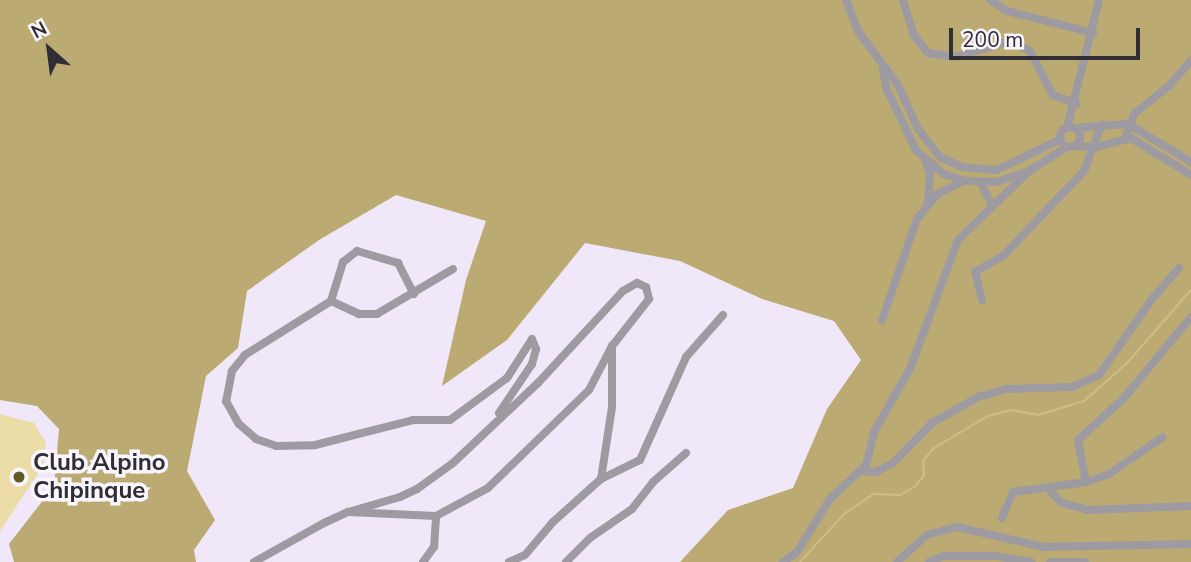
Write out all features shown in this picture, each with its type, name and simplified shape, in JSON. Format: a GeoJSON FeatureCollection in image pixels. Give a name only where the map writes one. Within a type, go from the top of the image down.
{"type":"FeatureCollection","features":[{"type":"Feature","properties":{"kind":"street"},"geometry":{"type":"LineString","coordinates":[[846,0],[858,31],[908,103],[918,129],[940,157],[979,170],[1019,162],[1060,139],[1070,128],[1099,0]]}},
{"type":"Feature","properties":{"kind":"street"},"geometry":{"type":"LineString","coordinates":[[903,0],[914,35],[928,53],[956,57],[1010,41],[1030,51],[1053,95],[1076,104]]}},
{"type":"Feature","properties":{"kind":"street"},"geometry":{"type":"LineString","coordinates":[[990,0],[1007,12],[1093,33]]}},
{"type":"Feature","properties":{"kind":"street"},"geometry":{"type":"LineString","coordinates":[[1125,138],[1128,124],[1191,60]]}},
{"type":"Feature","properties":{"kind":"street"},"geometry":{"type":"LineString","coordinates":[[882,320],[917,219],[928,202],[931,188],[925,160],[907,134],[895,108],[883,70]]}},
{"type":"Feature","properties":{"kind":"street"},"geometry":{"type":"LineString","coordinates":[[895,108],[908,103]]}},
{"type":"Feature","properties":{"kind":"street"},"geometry":{"type":"LineString","coordinates":[[982,300],[975,272],[1004,255],[1084,172],[1096,147],[1102,124]]}},
{"type":"Feature","properties":{"kind":"street"},"geometry":{"type":"LineString","coordinates":[[1070,128],[1128,124],[1191,162]]}},
{"type":"Feature","properties":{"kind":"street"},"geometry":{"type":"LineString","coordinates":[[783,562],[797,552],[830,499],[862,471],[874,432],[911,369],[958,240],[1029,171],[1080,139],[1070,128]]}},
{"type":"Feature","properties":{"kind":"street"},"geometry":{"type":"LineString","coordinates":[[907,134],[918,129]]}},
{"type":"Feature","properties":{"kind":"street"},"geometry":{"type":"LineString","coordinates":[[1060,139],[1070,146],[1096,147],[1125,138],[1137,141],[1171,166],[1191,175]]}},
{"type":"Feature","properties":{"kind":"street"},"geometry":{"type":"LineString","coordinates":[[1171,166],[1178,155]]}},
{"type":"Feature","properties":{"kind":"street"},"geometry":{"type":"LineString","coordinates":[[925,160],[964,181],[981,183],[1029,171]]}},
{"type":"Feature","properties":{"kind":"street"},"geometry":{"type":"LineString","coordinates":[[928,202],[964,181]]}},
{"type":"Feature","properties":{"kind":"street"},"geometry":{"type":"LineString","coordinates":[[981,183],[992,206]]}},
{"type":"Feature","properties":{"kind":"street"},"geometry":{"type":"LineString","coordinates":[[414,294],[398,263],[357,251],[343,262],[331,301],[245,355],[232,371],[226,401],[239,424],[256,439],[294,447],[413,420],[450,420],[507,377],[532,339],[536,349],[532,364],[492,424]]}},
{"type":"Feature","properties":{"kind":"street"},"geometry":{"type":"LineString","coordinates":[[862,471],[876,472],[893,463],[932,423],[978,397],[1006,389],[1087,383],[1114,359],[1152,299],[1179,268]]}},
{"type":"Feature","properties":{"kind":"street"},"geometry":{"type":"LineString","coordinates":[[331,301],[368,316],[414,294],[453,269]]}},
{"type":"Feature","properties":{"kind":"street"},"geometry":{"type":"LineString","coordinates":[[254,562],[348,512],[417,489],[453,463],[538,383],[599,312],[631,285],[642,284],[649,299],[612,346],[576,405],[488,488],[436,516],[348,512]]}},
{"type":"Feature","properties":{"kind":"street"},"geometry":{"type":"LineString","coordinates":[[509,562],[525,555],[553,522],[601,479],[640,460],[686,357],[723,315]]}},
{"type":"Feature","properties":{"kind":"street"},"geometry":{"type":"LineString","coordinates":[[1086,482],[1078,440],[1124,398],[1191,317]]}},
{"type":"Feature","properties":{"kind":"street"},"geometry":{"type":"LineString","coordinates":[[601,479],[612,407],[612,346]]}},
{"type":"Feature","properties":{"kind":"street"},"geometry":{"type":"LineString","coordinates":[[1002,518],[1013,492],[1086,482],[1109,474],[1163,437]]}},
{"type":"Feature","properties":{"kind":"street"},"geometry":{"type":"LineString","coordinates":[[566,562],[590,538],[632,509],[653,482],[686,453]]}},
{"type":"Feature","properties":{"kind":"street"},"geometry":{"type":"LineString","coordinates":[[1047,488],[1062,503],[1088,510],[1191,506]]}},
{"type":"Feature","properties":{"kind":"street"},"geometry":{"type":"LineString","coordinates":[[423,562],[435,547],[436,516]]}},
{"type":"Feature","properties":{"kind":"street"},"geometry":{"type":"LineString","coordinates":[[897,562],[927,535],[957,527],[1042,547],[1191,544]]}},
{"type":"Feature","properties":{"kind":"street"},"geometry":{"type":"LineString","coordinates":[[929,562],[944,556],[996,556],[1031,562]]}},
{"type":"Feature","properties":{"kind":"street"},"geometry":{"type":"LineString","coordinates":[[1050,562],[1085,562]]}},
{"type":"Feature","properties":{"kind":"shaded area"},"geometry":{"type":"Polygon","coordinates":[[[0,0],[1191,0],[1191,562],[680,562],[728,510],[793,488],[827,409],[861,360],[834,321],[762,299],[680,261],[585,243],[507,340],[442,386],[466,280],[486,221],[396,195],[319,240],[247,291],[238,348],[206,376],[187,471],[215,520],[194,550],[196,562],[14,562],[9,544],[54,486],[59,429],[37,406],[0,400],[0,0]]]}},
{"type":"Feature","properties":{"kind":"shaded area","name":"Club Alpino Chipinque"},"geometry":{"type":"Polygon","coordinates":[[[0,414],[34,423],[46,443],[43,466],[0,531],[0,414]]]}},
{"type":"Feature","properties":{"kind":"waterway"},"geometry":{"type":"LineString","coordinates":[[800,562],[844,514],[874,494],[900,495],[914,487],[924,476],[923,461],[934,448],[988,416],[1011,410],[1038,415],[1084,401],[1127,363],[1191,290]]}},
{"type":"Feature","properties":{"kind":"place","name":"Club Alpino Chipinque"},"geometry":{"type":"Point","coordinates":[19,477]}}]}
